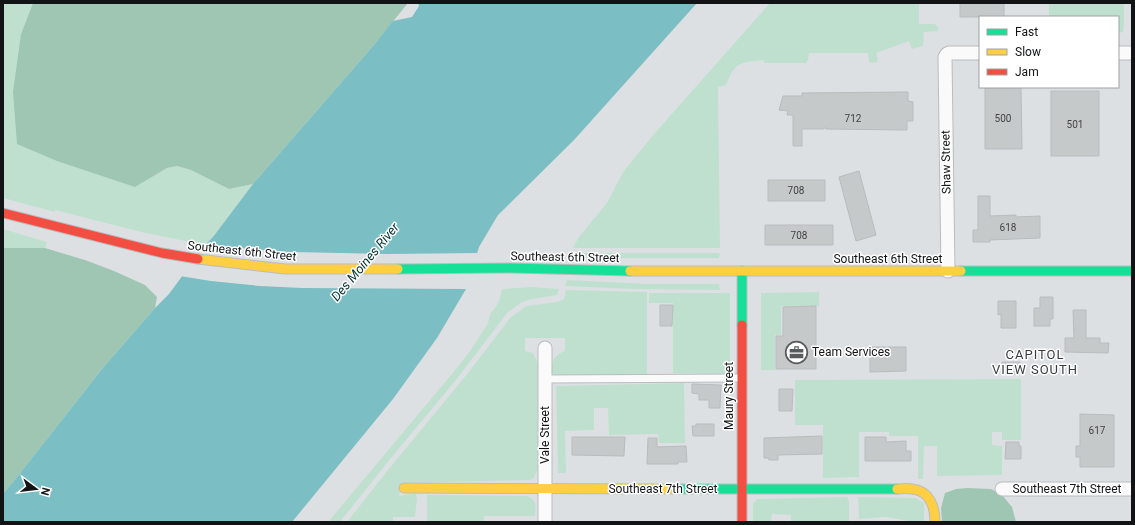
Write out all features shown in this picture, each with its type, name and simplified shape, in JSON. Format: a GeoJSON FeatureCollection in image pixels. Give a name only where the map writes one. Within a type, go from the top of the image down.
{"type":"FeatureCollection","features":[{"type":"Feature","properties":{"kind":"main road","name":"Southeast 6th Street"},"geometry":{"type":"LineString","coordinates":[[3,213],[162,253],[207,261],[284,268],[510,268],[626,271],[1132,271]]}},
{"type":"Feature","properties":{"kind":"main road","name":"Maury Street"},"geometry":{"type":"LineString","coordinates":[[742,271],[742,522]]}},
{"type":"Feature","properties":{"kind":"main road","name":"Southeast 7th Street"},"geometry":{"type":"LineString","coordinates":[[404,488],[914,489],[922,491],[932,502],[935,510],[935,522]]}},
{"type":"Feature","properties":{"kind":"street","name":"Shaw Street"},"geometry":{"type":"LineString","coordinates":[[948,271],[945,57],[947,54],[979,53]]}},
{"type":"Feature","properties":{"kind":"street"},"geometry":{"type":"LineString","coordinates":[[1119,53],[1132,53]]}},
{"type":"Feature","properties":{"kind":"street","name":"Vale Street"},"geometry":{"type":"LineString","coordinates":[[545,348],[545,522]]}},
{"type":"Feature","properties":{"kind":"street","name":"Southeast 7th Street"},"geometry":{"type":"LineString","coordinates":[[1002,489],[1132,489]]}},
{"type":"Feature","properties":{"kind":"lane"},"geometry":{"type":"LineString","coordinates":[[545,379],[741,378]]}},
{"type":"Feature","properties":{"kind":"green space"},"geometry":{"type":"Polygon","coordinates":[[[3,3],[33,3],[21,34],[135,187],[167,168],[177,166],[191,170],[229,189],[253,184],[213,237],[205,245],[141,232],[55,210],[55,212],[3,198],[3,3]]]}},
{"type":"Feature","properties":{"kind":"green space"},"geometry":{"type":"Polygon","coordinates":[[[33,3],[408,3],[373,46],[253,184],[229,189],[191,170],[177,166],[167,168],[135,187],[57,161],[17,144],[13,92],[21,34],[33,3]]]}},
{"type":"Feature","properties":{"kind":"green space"},"geometry":{"type":"Polygon","coordinates":[[[770,3],[919,3],[919,24],[935,24],[938,27],[938,31],[924,32],[923,46],[912,49],[909,41],[876,53],[878,59],[877,62],[872,63],[869,62],[868,53],[809,53],[806,63],[764,63],[764,60],[744,63],[736,67],[729,77],[726,85],[718,87],[720,248],[573,248],[578,238],[607,203],[623,172],[654,134],[770,3]]]}},
{"type":"Feature","properties":{"kind":"green space"},"geometry":{"type":"Polygon","coordinates":[[[1049,3],[1124,3],[1123,32],[1119,33],[1119,16],[1049,16],[1049,3]]]}},
{"type":"Feature","properties":{"kind":"green space"},"geometry":{"type":"Polygon","coordinates":[[[3,229],[47,242],[45,248],[3,248],[3,229]]]}},
{"type":"Feature","properties":{"kind":"green space"},"geometry":{"type":"Polygon","coordinates":[[[3,248],[45,248],[85,260],[145,285],[157,297],[155,308],[102,369],[3,494],[3,248]]]}},
{"type":"Feature","properties":{"kind":"green space"},"geometry":{"type":"Polygon","coordinates":[[[720,253],[719,258],[570,258],[569,254],[720,253]]]}},
{"type":"Feature","properties":{"kind":"green space"},"geometry":{"type":"Polygon","coordinates":[[[567,280],[647,284],[719,284],[720,290],[633,289],[565,286],[567,280]]]}},
{"type":"Feature","properties":{"kind":"green space"},"geometry":{"type":"Polygon","coordinates":[[[532,287],[559,289],[557,295],[522,302],[508,312],[456,380],[340,522],[328,522],[470,351],[488,323],[490,314],[499,301],[502,289],[532,287]]]}},
{"type":"Feature","properties":{"kind":"green space"},"geometry":{"type":"Polygon","coordinates":[[[566,290],[647,292],[647,375],[555,375],[552,374],[552,363],[558,354],[565,351],[565,338],[525,338],[525,351],[533,353],[539,368],[538,469],[533,479],[402,483],[399,496],[416,493],[417,499],[415,517],[393,517],[393,522],[347,522],[468,373],[510,318],[526,306],[557,302],[564,299],[566,290]]]}},
{"type":"Feature","properties":{"kind":"green space"},"geometry":{"type":"Polygon","coordinates":[[[819,292],[819,306],[781,306],[781,335],[775,335],[775,370],[761,370],[761,293],[819,292]]]}},
{"type":"Feature","properties":{"kind":"green space"},"geometry":{"type":"Polygon","coordinates":[[[649,293],[730,293],[730,374],[673,373],[673,303],[649,303],[649,293]]]}},
{"type":"Feature","properties":{"kind":"green space"},"geometry":{"type":"Polygon","coordinates":[[[1021,379],[1021,440],[1002,440],[1002,432],[992,432],[992,445],[1002,446],[1002,475],[937,476],[937,446],[924,446],[923,479],[918,479],[918,436],[889,436],[889,432],[859,432],[859,477],[823,478],[823,425],[795,425],[795,380],[1021,379]]]}},
{"type":"Feature","properties":{"kind":"green space"},"geometry":{"type":"Polygon","coordinates":[[[684,383],[685,443],[659,443],[658,434],[609,435],[608,408],[594,408],[594,430],[565,431],[566,473],[558,473],[556,386],[684,383]]]}},
{"type":"Feature","properties":{"kind":"green space"},"geometry":{"type":"Polygon","coordinates":[[[956,489],[991,489],[1002,495],[1012,507],[1016,522],[942,522],[941,508],[945,493],[956,489]]]}},
{"type":"Feature","properties":{"kind":"green space"},"geometry":{"type":"Polygon","coordinates":[[[427,495],[527,496],[534,501],[536,509],[535,516],[484,516],[484,522],[427,522],[427,495]]]}},
{"type":"Feature","properties":{"kind":"green space"},"geometry":{"type":"Polygon","coordinates":[[[847,497],[849,502],[849,522],[791,522],[791,515],[772,514],[771,522],[753,522],[753,504],[757,499],[847,497]]]}},
{"type":"Feature","properties":{"kind":"green space"},"geometry":{"type":"Polygon","coordinates":[[[858,497],[916,498],[924,503],[924,522],[914,522],[886,517],[859,519],[858,497]]]}},
{"type":"Feature","properties":{"kind":"water","name":"Des Moines River"},"geometry":{"type":"Polygon","coordinates":[[[418,3],[697,3],[574,140],[498,215],[479,247],[466,289],[437,338],[393,399],[292,522],[3,522],[3,494],[102,369],[169,294],[253,184],[393,21],[412,17],[419,6],[418,3]]]}},
{"type":"Feature","properties":{"kind":"pier"},"geometry":{"type":"Polygon","coordinates":[[[203,244],[291,252],[388,254],[480,253],[468,289],[302,288],[260,286],[180,276],[203,244]]]}},
{"type":"Feature","properties":{"kind":"building"},"geometry":{"type":"Polygon","coordinates":[[[960,3],[1004,3],[1004,16],[960,17],[960,3]]]}},
{"type":"Feature","properties":{"kind":"building"},"geometry":{"type":"Polygon","coordinates":[[[985,88],[1021,88],[1022,149],[985,149],[985,88]]]}},
{"type":"Feature","properties":{"kind":"building"},"geometry":{"type":"Polygon","coordinates":[[[1051,91],[1099,91],[1099,156],[1051,156],[1051,91]]]}},
{"type":"Feature","properties":{"kind":"building"},"geometry":{"type":"Polygon","coordinates":[[[908,92],[908,101],[913,102],[913,121],[907,121],[907,130],[826,128],[802,129],[802,146],[793,146],[793,115],[787,115],[788,111],[779,110],[783,96],[802,96],[802,93],[908,92]]]}},
{"type":"Feature","properties":{"kind":"building"},"geometry":{"type":"Polygon","coordinates":[[[859,171],[876,235],[856,241],[839,177],[859,171]]]}},
{"type":"Feature","properties":{"kind":"building"},"geometry":{"type":"Polygon","coordinates":[[[768,180],[825,180],[825,201],[768,201],[768,180]]]}},
{"type":"Feature","properties":{"kind":"building"},"geometry":{"type":"Polygon","coordinates":[[[978,196],[990,196],[990,216],[1040,216],[1040,238],[973,242],[973,230],[978,230],[978,196]]]}},
{"type":"Feature","properties":{"kind":"building"},"geometry":{"type":"Polygon","coordinates":[[[765,225],[833,225],[833,245],[765,245],[765,225]]]}},
{"type":"Feature","properties":{"kind":"building"},"geometry":{"type":"Polygon","coordinates":[[[1040,297],[1053,297],[1053,319],[1050,319],[1050,326],[1034,326],[1034,308],[1040,308],[1040,297]]]}},
{"type":"Feature","properties":{"kind":"building"},"geometry":{"type":"Polygon","coordinates":[[[998,301],[1016,301],[1016,328],[1001,328],[1001,314],[998,315],[998,301]]]}},
{"type":"Feature","properties":{"kind":"building"},"geometry":{"type":"Polygon","coordinates":[[[660,305],[673,305],[672,326],[660,326],[660,305]]]}},
{"type":"Feature","properties":{"kind":"building","name":"Team Services"},"geometry":{"type":"Polygon","coordinates":[[[816,306],[816,369],[776,369],[776,336],[783,336],[783,307],[816,306]]]}},
{"type":"Feature","properties":{"kind":"building"},"geometry":{"type":"Polygon","coordinates":[[[1073,310],[1086,310],[1086,338],[1100,338],[1100,343],[1109,343],[1108,353],[1065,352],[1065,338],[1074,338],[1073,310]]]}},
{"type":"Feature","properties":{"kind":"building"},"geometry":{"type":"Polygon","coordinates":[[[870,347],[906,347],[906,371],[870,372],[870,347]]]}},
{"type":"Feature","properties":{"kind":"building"},"geometry":{"type":"Polygon","coordinates":[[[1002,362],[1020,362],[1020,374],[1002,374],[1002,362]]]}},
{"type":"Feature","properties":{"kind":"building"},"geometry":{"type":"Polygon","coordinates":[[[692,384],[721,385],[720,408],[709,408],[709,400],[699,400],[699,394],[692,393],[692,384]]]}},
{"type":"Feature","properties":{"kind":"building"},"geometry":{"type":"Polygon","coordinates":[[[779,389],[793,389],[792,411],[779,411],[779,389]]]}},
{"type":"Feature","properties":{"kind":"building"},"geometry":{"type":"Polygon","coordinates":[[[1080,414],[1114,415],[1114,467],[1080,467],[1080,457],[1076,457],[1076,446],[1080,446],[1080,414]]]}},
{"type":"Feature","properties":{"kind":"building"},"geometry":{"type":"Polygon","coordinates":[[[696,424],[714,424],[714,436],[693,436],[692,426],[696,426],[696,424]]]}},
{"type":"Feature","properties":{"kind":"building"},"geometry":{"type":"Polygon","coordinates":[[[822,436],[822,454],[778,455],[778,460],[769,460],[768,458],[764,458],[764,438],[822,436]]]}},
{"type":"Feature","properties":{"kind":"building"},"geometry":{"type":"Polygon","coordinates":[[[572,437],[625,437],[624,456],[572,455],[572,437]]]}},
{"type":"Feature","properties":{"kind":"building"},"geometry":{"type":"Polygon","coordinates":[[[865,437],[886,437],[886,442],[906,441],[906,451],[911,451],[911,461],[865,461],[865,437]]]}},
{"type":"Feature","properties":{"kind":"building"},"geometry":{"type":"Polygon","coordinates":[[[648,438],[657,438],[657,447],[686,446],[687,462],[678,462],[678,464],[647,464],[648,438]]]}},
{"type":"Feature","properties":{"kind":"building"},"geometry":{"type":"Polygon","coordinates":[[[1006,442],[1019,442],[1019,446],[1021,446],[1021,459],[1005,459],[1006,442]]]}},
{"type":"Feature","properties":{"kind":"traffic: fast"},"geometry":{"type":"LineString","coordinates":[[398,269],[510,268],[630,271]]}},
{"type":"Feature","properties":{"kind":"traffic: fast"},"geometry":{"type":"LineString","coordinates":[[742,271],[742,325]]}},
{"type":"Feature","properties":{"kind":"traffic: fast"},"geometry":{"type":"LineString","coordinates":[[961,271],[1132,271]]}},
{"type":"Feature","properties":{"kind":"traffic: fast"},"geometry":{"type":"LineString","coordinates":[[678,489],[897,489]]}},
{"type":"Feature","properties":{"kind":"traffic: slow"},"geometry":{"type":"LineString","coordinates":[[198,259],[285,269],[398,269]]}},
{"type":"Feature","properties":{"kind":"traffic: slow"},"geometry":{"type":"LineString","coordinates":[[630,271],[961,271]]}},
{"type":"Feature","properties":{"kind":"traffic: slow"},"geometry":{"type":"LineString","coordinates":[[404,488],[678,489]]}},
{"type":"Feature","properties":{"kind":"traffic: slow"},"geometry":{"type":"LineString","coordinates":[[897,489],[918,490],[927,496],[934,511],[935,522]]}},
{"type":"Feature","properties":{"kind":"traffic: jam"},"geometry":{"type":"LineString","coordinates":[[3,213],[162,253],[198,259]]}},
{"type":"Feature","properties":{"kind":"traffic: jam"},"geometry":{"type":"LineString","coordinates":[[742,325],[742,522]]}},
{"type":"Feature","properties":{"kind":"place","name":"Team Services"},"geometry":{"type":"Point","coordinates":[796,352]}},
{"type":"Feature","properties":{"kind":"district","name":"CAPITOL VIEW SOUTH"},"geometry":{"type":"Point","coordinates":[1035,362]}}]}
